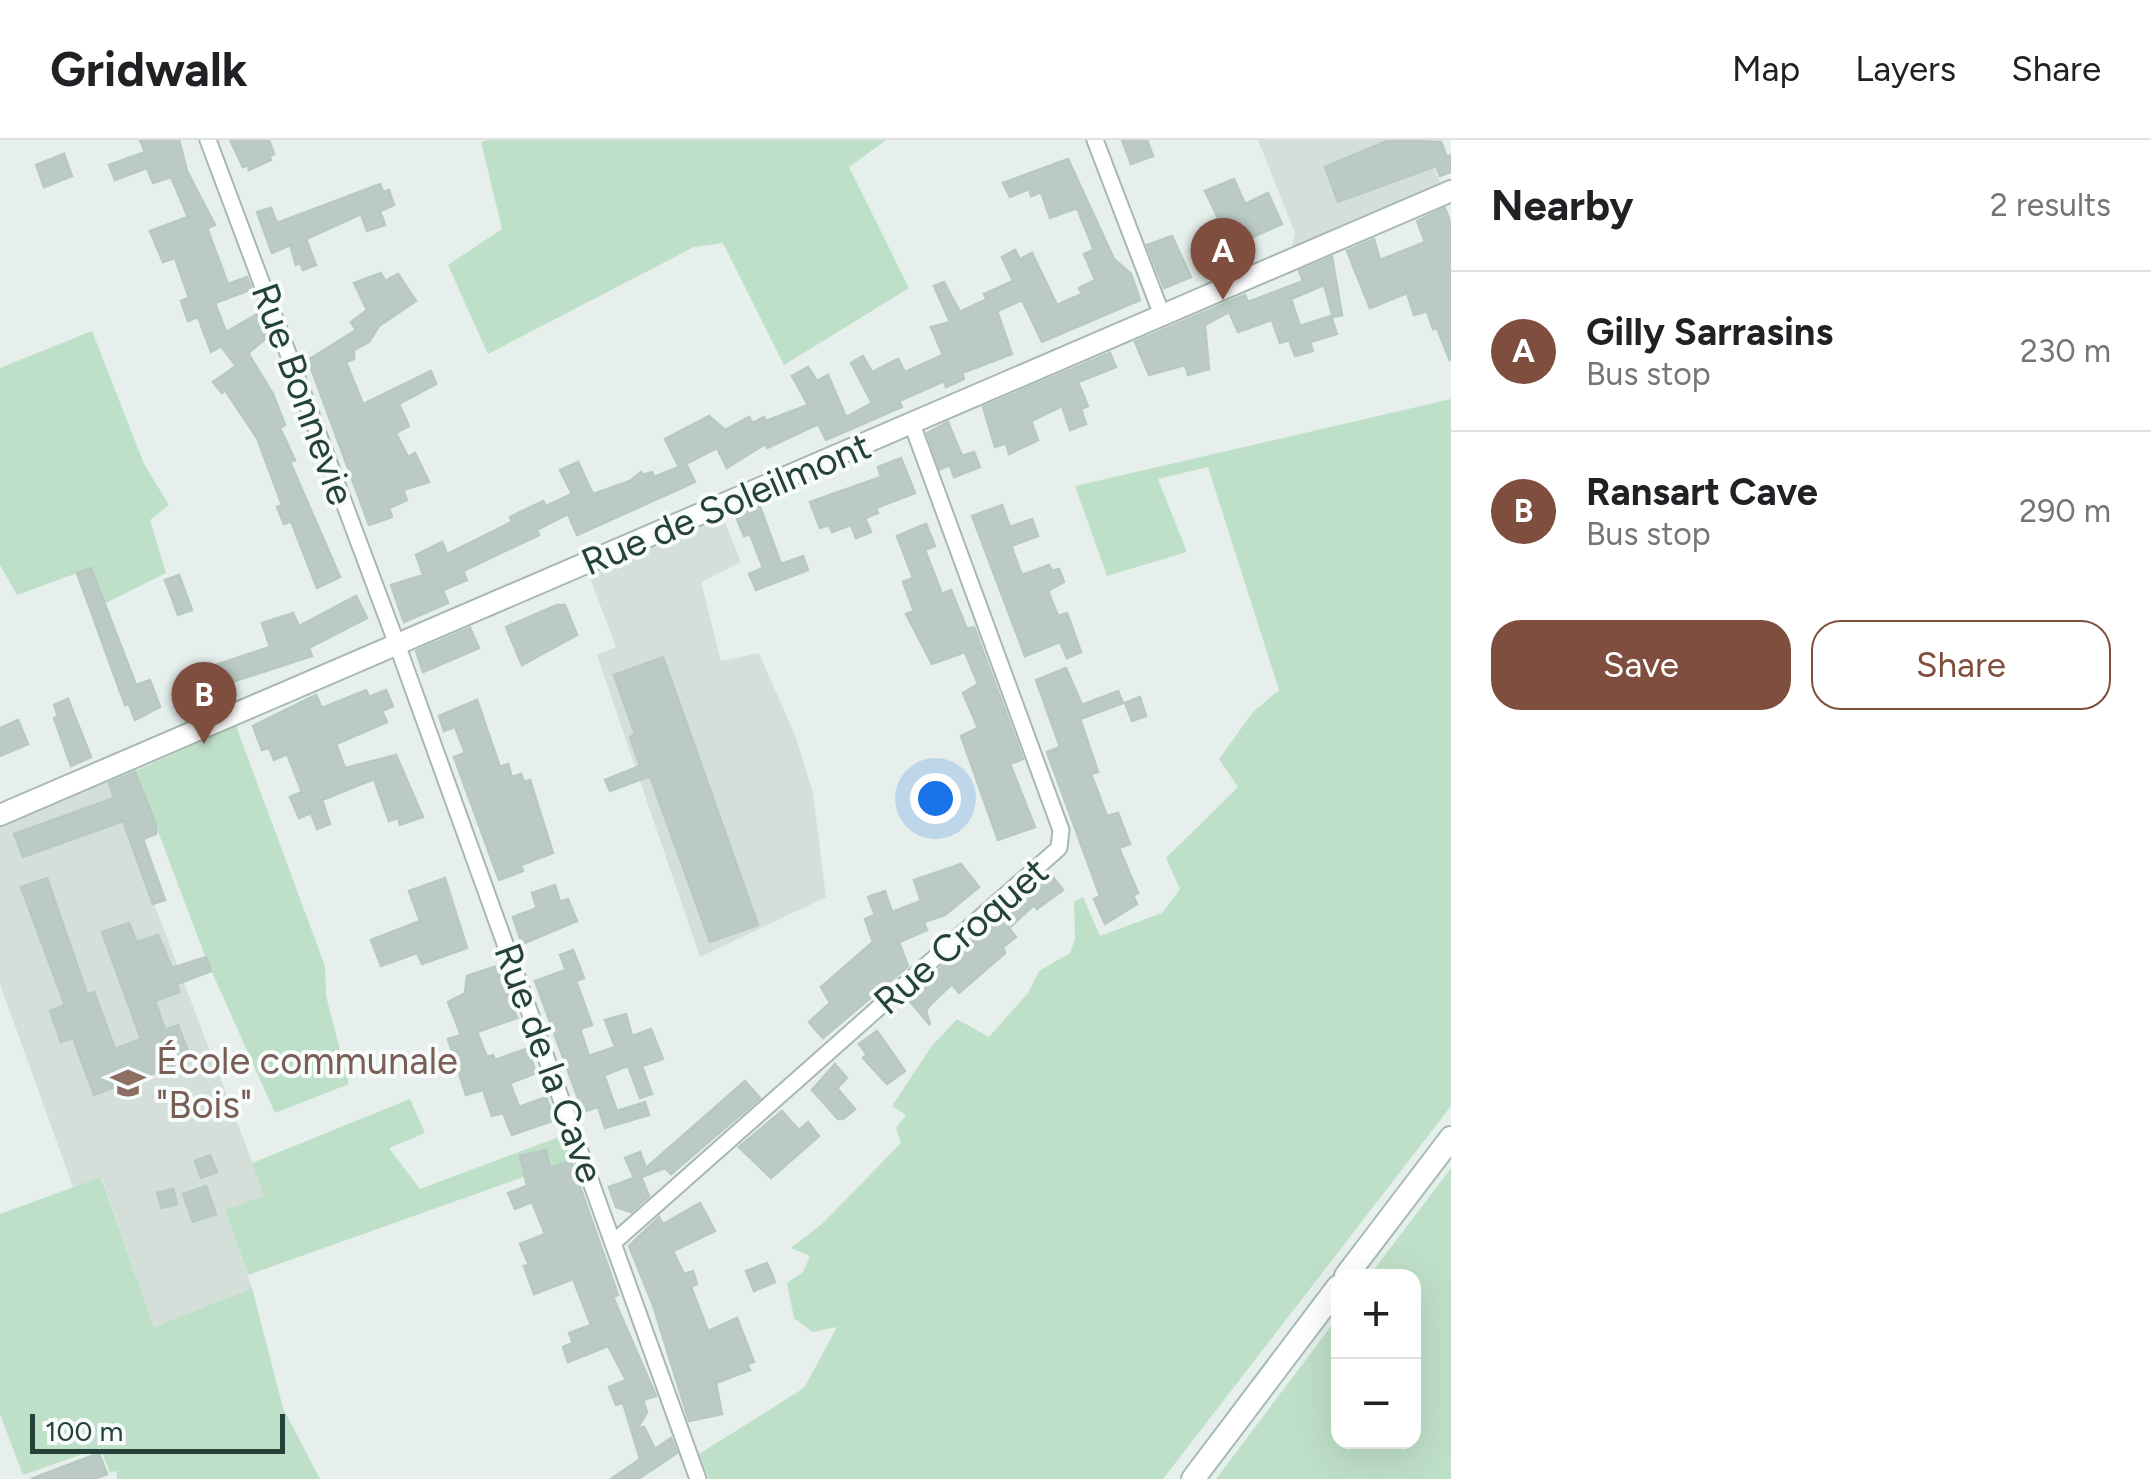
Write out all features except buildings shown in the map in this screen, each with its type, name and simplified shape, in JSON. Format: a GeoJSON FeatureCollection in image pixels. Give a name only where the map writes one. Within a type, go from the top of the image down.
{"type":"FeatureCollection","features":[{"type":"Feature","properties":{"kind":"main road"},"geometry":{"type":"LineString","coordinates":[[1351,1269],[1451,1138]]}},
{"type":"Feature","properties":{"kind":"main road"},"geometry":{"type":"LineString","coordinates":[[1193,1479],[1331,1295]]}},
{"type":"Feature","properties":{"kind":"street","name":"Rue Bonnevie"},"geometry":{"type":"LineString","coordinates":[[208,140],[398,647]]}},
{"type":"Feature","properties":{"kind":"street"},"geometry":{"type":"LineString","coordinates":[[1095,140],[1162,314]]}},
{"type":"Feature","properties":{"kind":"street","name":"Rue de Soleilmont"},"geometry":{"type":"LineString","coordinates":[[0,815],[1451,191]]}},
{"type":"Feature","properties":{"kind":"street","name":"Rue Croquet"},"geometry":{"type":"LineString","coordinates":[[614,1242],[1059,848],[1060,830],[1024,722],[912,424]]}},
{"type":"Feature","properties":{"kind":"street","name":"Rue de la Cave"},"geometry":{"type":"LineString","coordinates":[[398,647],[698,1479]]}},
{"type":"Feature","properties":{"kind":"shaded area"},"geometry":{"type":"Polygon","coordinates":[[[1258,140],[1423,140],[1441,185],[1292,247],[1295,233],[1258,140]]]}},
{"type":"Feature","properties":{"kind":"shaded area"},"geometry":{"type":"Polygon","coordinates":[[[719,507],[741,562],[701,582],[721,661],[759,653],[796,738],[813,793],[826,897],[700,957],[597,655],[616,647],[585,565],[719,507]]]}},
{"type":"Feature","properties":{"kind":"shaded area","name":"École communale \"Bois\""},"geometry":{"type":"Polygon","coordinates":[[[106,777],[265,1196],[225,1210],[252,1288],[154,1327],[102,1178],[73,1187],[0,984],[0,820],[106,777]]]}},
{"type":"Feature","properties":{"kind":"green space"},"geometry":{"type":"Polygon","coordinates":[[[886,140],[849,167],[909,288],[784,365],[723,243],[694,247],[488,354],[448,265],[502,229],[481,142],[886,140]]]}},
{"type":"Feature","properties":{"kind":"green space"},"geometry":{"type":"Polygon","coordinates":[[[92,331],[144,464],[169,505],[150,520],[166,573],[104,604],[91,568],[17,595],[0,565],[0,368],[92,331]]]}},
{"type":"Feature","properties":{"kind":"green space"},"geometry":{"type":"Polygon","coordinates":[[[1451,399],[1451,1106],[1163,1479],[709,1479],[699,1454],[804,1388],[837,1327],[812,1332],[794,1318],[787,1283],[803,1272],[810,1256],[791,1248],[823,1223],[901,1143],[896,1128],[906,1115],[892,1106],[931,1047],[957,1019],[989,1037],[1028,993],[1039,971],[1070,953],[1075,939],[1074,902],[1083,897],[1100,936],[1162,913],[1180,889],[1166,858],[1238,787],[1219,759],[1253,712],[1279,690],[1208,467],[1158,479],[1187,552],[1107,576],[1075,486],[1451,399]]]}},
{"type":"Feature","properties":{"kind":"green space"},"geometry":{"type":"Polygon","coordinates":[[[236,726],[325,966],[326,996],[349,1084],[275,1113],[207,961],[135,771],[236,726]]]}},
{"type":"Feature","properties":{"kind":"green space"},"geometry":{"type":"Polygon","coordinates":[[[410,1099],[425,1133],[389,1148],[420,1189],[559,1137],[574,1159],[248,1275],[225,1210],[264,1196],[252,1163],[410,1099]]]}},
{"type":"Feature","properties":{"kind":"green space"},"geometry":{"type":"Polygon","coordinates":[[[1451,1168],[1451,1479],[1216,1479],[1331,1326],[1331,1449],[1421,1449],[1421,1269],[1374,1269],[1451,1168]]]}},
{"type":"Feature","properties":{"kind":"green space"},"geometry":{"type":"Polygon","coordinates":[[[101,1177],[154,1327],[252,1288],[283,1408],[320,1479],[117,1479],[117,1471],[110,1472],[100,1448],[23,1475],[0,1414],[0,1214],[101,1177]]]}},
{"type":"Feature","properties":{"kind":"place","name":"Gilly Sarrasins"},"geometry":{"type":"Point","coordinates":[1223,300]}},
{"type":"Feature","properties":{"kind":"place","name":"Ransart Cave"},"geometry":{"type":"Point","coordinates":[204,744]}},
{"type":"Feature","properties":{"kind":"place","name":"École communale \"Bois\""},"geometry":{"type":"Point","coordinates":[128,1083]}}]}
